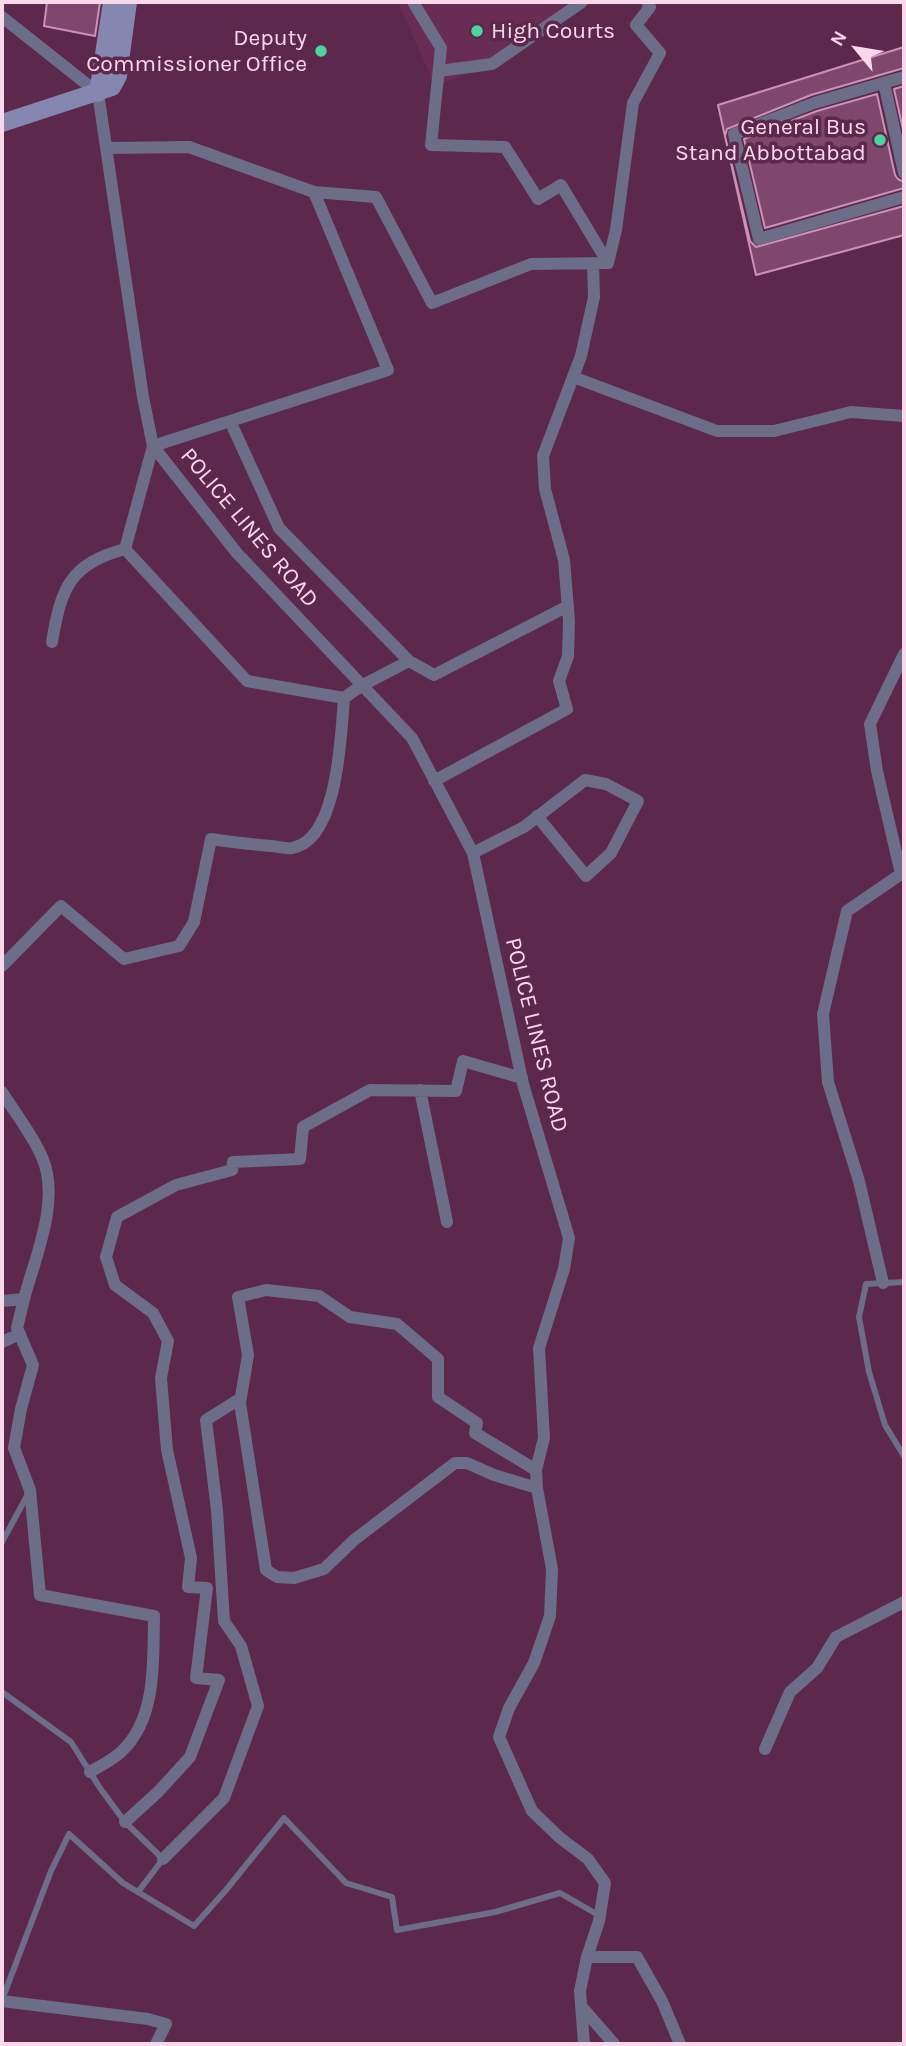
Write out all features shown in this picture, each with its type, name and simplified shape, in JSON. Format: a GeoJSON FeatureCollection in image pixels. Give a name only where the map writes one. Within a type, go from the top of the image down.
{"type":"FeatureCollection","features":[{"type":"Feature","properties":{"kind":"main road"},"geometry":{"type":"LineString","coordinates":[[98,93],[112,2]]}},
{"type":"Feature","properties":{"kind":"main road"},"geometry":{"type":"LineString","coordinates":[[2,123],[112,87],[118,75],[128,2]]}},
{"type":"Feature","properties":{"kind":"street"},"geometry":{"type":"LineString","coordinates":[[412,2],[441,48],[431,145],[505,147],[538,199],[561,185],[608,263]]}},
{"type":"Feature","properties":{"kind":"street"},"geometry":{"type":"LineString","coordinates":[[439,71],[492,64],[582,2]]}},
{"type":"Feature","properties":{"kind":"street"},"geometry":{"type":"LineString","coordinates":[[608,263],[616,230],[633,103],[660,53],[636,25],[650,7],[647,2]]}},
{"type":"Feature","properties":{"kind":"street"},"geometry":{"type":"LineString","coordinates":[[2,17],[98,93]]}},
{"type":"Feature","properties":{"kind":"street"},"geometry":{"type":"LineString","coordinates":[[904,77],[814,103],[734,134],[758,239],[904,197]]}},
{"type":"Feature","properties":{"kind":"street"},"geometry":{"type":"LineString","coordinates":[[884,83],[904,173]]}},
{"type":"Feature","properties":{"kind":"street","name":"POLICE LINES ROAD"},"geometry":{"type":"LineString","coordinates":[[98,93],[143,397],[153,446],[236,552],[412,738],[473,853],[522,1078],[569,1238],[564,1269],[539,1348],[544,1437],[536,1470],[552,1569],[550,1616],[534,1663],[509,1708],[499,1737],[532,1811],[559,1837],[588,1859],[606,1883],[580,1992],[583,2044]]}},
{"type":"Feature","properties":{"kind":"street"},"geometry":{"type":"LineString","coordinates":[[106,148],[189,147],[314,192],[376,197],[432,303],[531,264],[608,263]]}},
{"type":"Feature","properties":{"kind":"street"},"geometry":{"type":"LineString","coordinates":[[125,549],[153,446],[388,370],[314,192]]}},
{"type":"Feature","properties":{"kind":"street"},"geometry":{"type":"LineString","coordinates":[[435,781],[567,709],[559,681],[568,656],[564,560],[545,489],[543,456],[581,356],[594,298],[593,263]]}},
{"type":"Feature","properties":{"kind":"street"},"geometry":{"type":"LineString","coordinates":[[573,377],[717,431],[774,431],[851,412],[904,416]]}},
{"type":"Feature","properties":{"kind":"street"},"geometry":{"type":"LineString","coordinates":[[230,421],[279,528],[409,661],[434,675],[568,606]]}},
{"type":"Feature","properties":{"kind":"street"},"geometry":{"type":"LineString","coordinates":[[52,642],[58,607],[66,588],[80,570],[100,556],[125,549]]}},
{"type":"Feature","properties":{"kind":"street"},"geometry":{"type":"LineString","coordinates":[[125,549],[247,681],[344,698],[409,661]]}},
{"type":"Feature","properties":{"kind":"street"},"geometry":{"type":"LineString","coordinates":[[883,1283],[859,1181],[828,1082],[823,1014],[847,911],[901,874],[877,771],[870,724],[904,654]]}},
{"type":"Feature","properties":{"kind":"street"},"geometry":{"type":"LineString","coordinates":[[2,966],[61,906],[124,959],[179,946],[194,922],[211,839],[291,848],[310,841],[325,816],[330,800],[339,757],[344,698]]}},
{"type":"Feature","properties":{"kind":"street"},"geometry":{"type":"LineString","coordinates":[[473,853],[524,827],[537,816],[585,780],[606,784],[638,801],[611,853],[586,876],[537,816]]}},
{"type":"Feature","properties":{"kind":"street"},"geometry":{"type":"LineString","coordinates":[[125,1822],[158,1792],[190,1757],[219,1680],[196,1678],[207,1588],[188,1587],[191,1558],[167,1450],[161,1378],[168,1341],[153,1313],[115,1285],[106,1256],[117,1217],[176,1185],[232,1170],[233,1162],[300,1159],[303,1127],[370,1090],[456,1091],[463,1061],[522,1078]]}},
{"type":"Feature","properties":{"kind":"street"},"geometry":{"type":"LineString","coordinates":[[420,1090],[447,1222]]}},
{"type":"Feature","properties":{"kind":"street"},"geometry":{"type":"LineString","coordinates":[[3,1099],[42,1158],[49,1190],[48,1213],[17,1328],[33,1365],[14,1448],[30,1490],[40,1595],[154,1616],[149,1701],[137,1734],[121,1752],[90,1772]]}},
{"type":"Feature","properties":{"kind":"street"},"geometry":{"type":"LineString","coordinates":[[536,1470],[475,1433],[477,1423],[438,1397],[438,1359],[397,1324],[350,1317],[318,1296],[265,1290],[238,1297],[248,1355],[241,1398],[266,1570],[276,1577],[294,1578],[324,1569],[354,1540],[455,1463],[467,1463],[494,1475],[537,1488]]}},
{"type":"Feature","properties":{"kind":"street"},"geometry":{"type":"LineString","coordinates":[[2,1301],[24,1299]]}},
{"type":"Feature","properties":{"kind":"street"},"geometry":{"type":"LineString","coordinates":[[2,1342],[20,1334]]}},
{"type":"Feature","properties":{"kind":"street"},"geometry":{"type":"LineString","coordinates":[[163,1859],[224,1798],[258,1706],[241,1646],[224,1621],[217,1510],[206,1420],[241,1398]]}},
{"type":"Feature","properties":{"kind":"street"},"geometry":{"type":"LineString","coordinates":[[765,1749],[790,1692],[817,1668],[836,1637],[904,1602]]}},
{"type":"Feature","properties":{"kind":"street"},"geometry":{"type":"LineString","coordinates":[[587,1957],[637,1956],[662,2001],[680,2044]]}},
{"type":"Feature","properties":{"kind":"street"},"geometry":{"type":"LineString","coordinates":[[2,2001],[148,2019],[166,2024],[156,2044]]}},
{"type":"Feature","properties":{"kind":"street"},"geometry":{"type":"LineString","coordinates":[[581,2006],[614,2044]]}},
{"type":"Feature","properties":{"kind":"lane"},"geometry":{"type":"LineString","coordinates":[[904,1282],[866,1284],[859,1317],[869,1372],[885,1425],[904,1456]]}},
{"type":"Feature","properties":{"kind":"lane"},"geometry":{"type":"LineString","coordinates":[[2,1542],[30,1490]]}},
{"type":"Feature","properties":{"kind":"lane"},"geometry":{"type":"LineString","coordinates":[[2,1692],[71,1742],[125,1822],[163,1859],[138,1892]]}},
{"type":"Feature","properties":{"kind":"lane"},"geometry":{"type":"LineString","coordinates":[[2,2001],[51,1871],[69,1833],[123,1883],[194,1926],[284,1818],[346,1883],[392,1897],[397,1930],[495,1912],[560,1893],[600,1916]]}},
{"type":"Feature","properties":{"kind":"shaded area","name":"High Courts"},"geometry":{"type":"Polygon","coordinates":[[[398,2],[581,2],[505,60],[435,86],[398,2]]]}},
{"type":"Feature","properties":{"kind":"building"},"geometry":{"type":"Polygon","coordinates":[[[47,2],[100,2],[95,36],[44,26],[47,2]]]}},
{"type":"Feature","properties":{"kind":"building"},"geometry":{"type":"Polygon","coordinates":[[[904,47],[904,68],[811,95],[727,129],[725,136],[750,241],[756,247],[904,206],[904,235],[756,275],[718,105],[904,47]]]}},
{"type":"Feature","properties":{"kind":"building"},"geometry":{"type":"Polygon","coordinates":[[[904,86],[904,134],[894,89],[904,86]]]}},
{"type":"Feature","properties":{"kind":"building"},"geometry":{"type":"Polygon","coordinates":[[[877,94],[895,175],[904,182],[904,188],[765,228],[744,139],[817,111],[877,94]]]}},
{"type":"Feature","properties":{"kind":"place","name":"High Courts"},"geometry":{"type":"Point","coordinates":[477,31]}},
{"type":"Feature","properties":{"kind":"place","name":"Deputy Commissioner Office"},"geometry":{"type":"Point","coordinates":[321,51]}},
{"type":"Feature","properties":{"kind":"place","name":"General Bus Stand Abbottabad"},"geometry":{"type":"Point","coordinates":[880,140]}}]}
